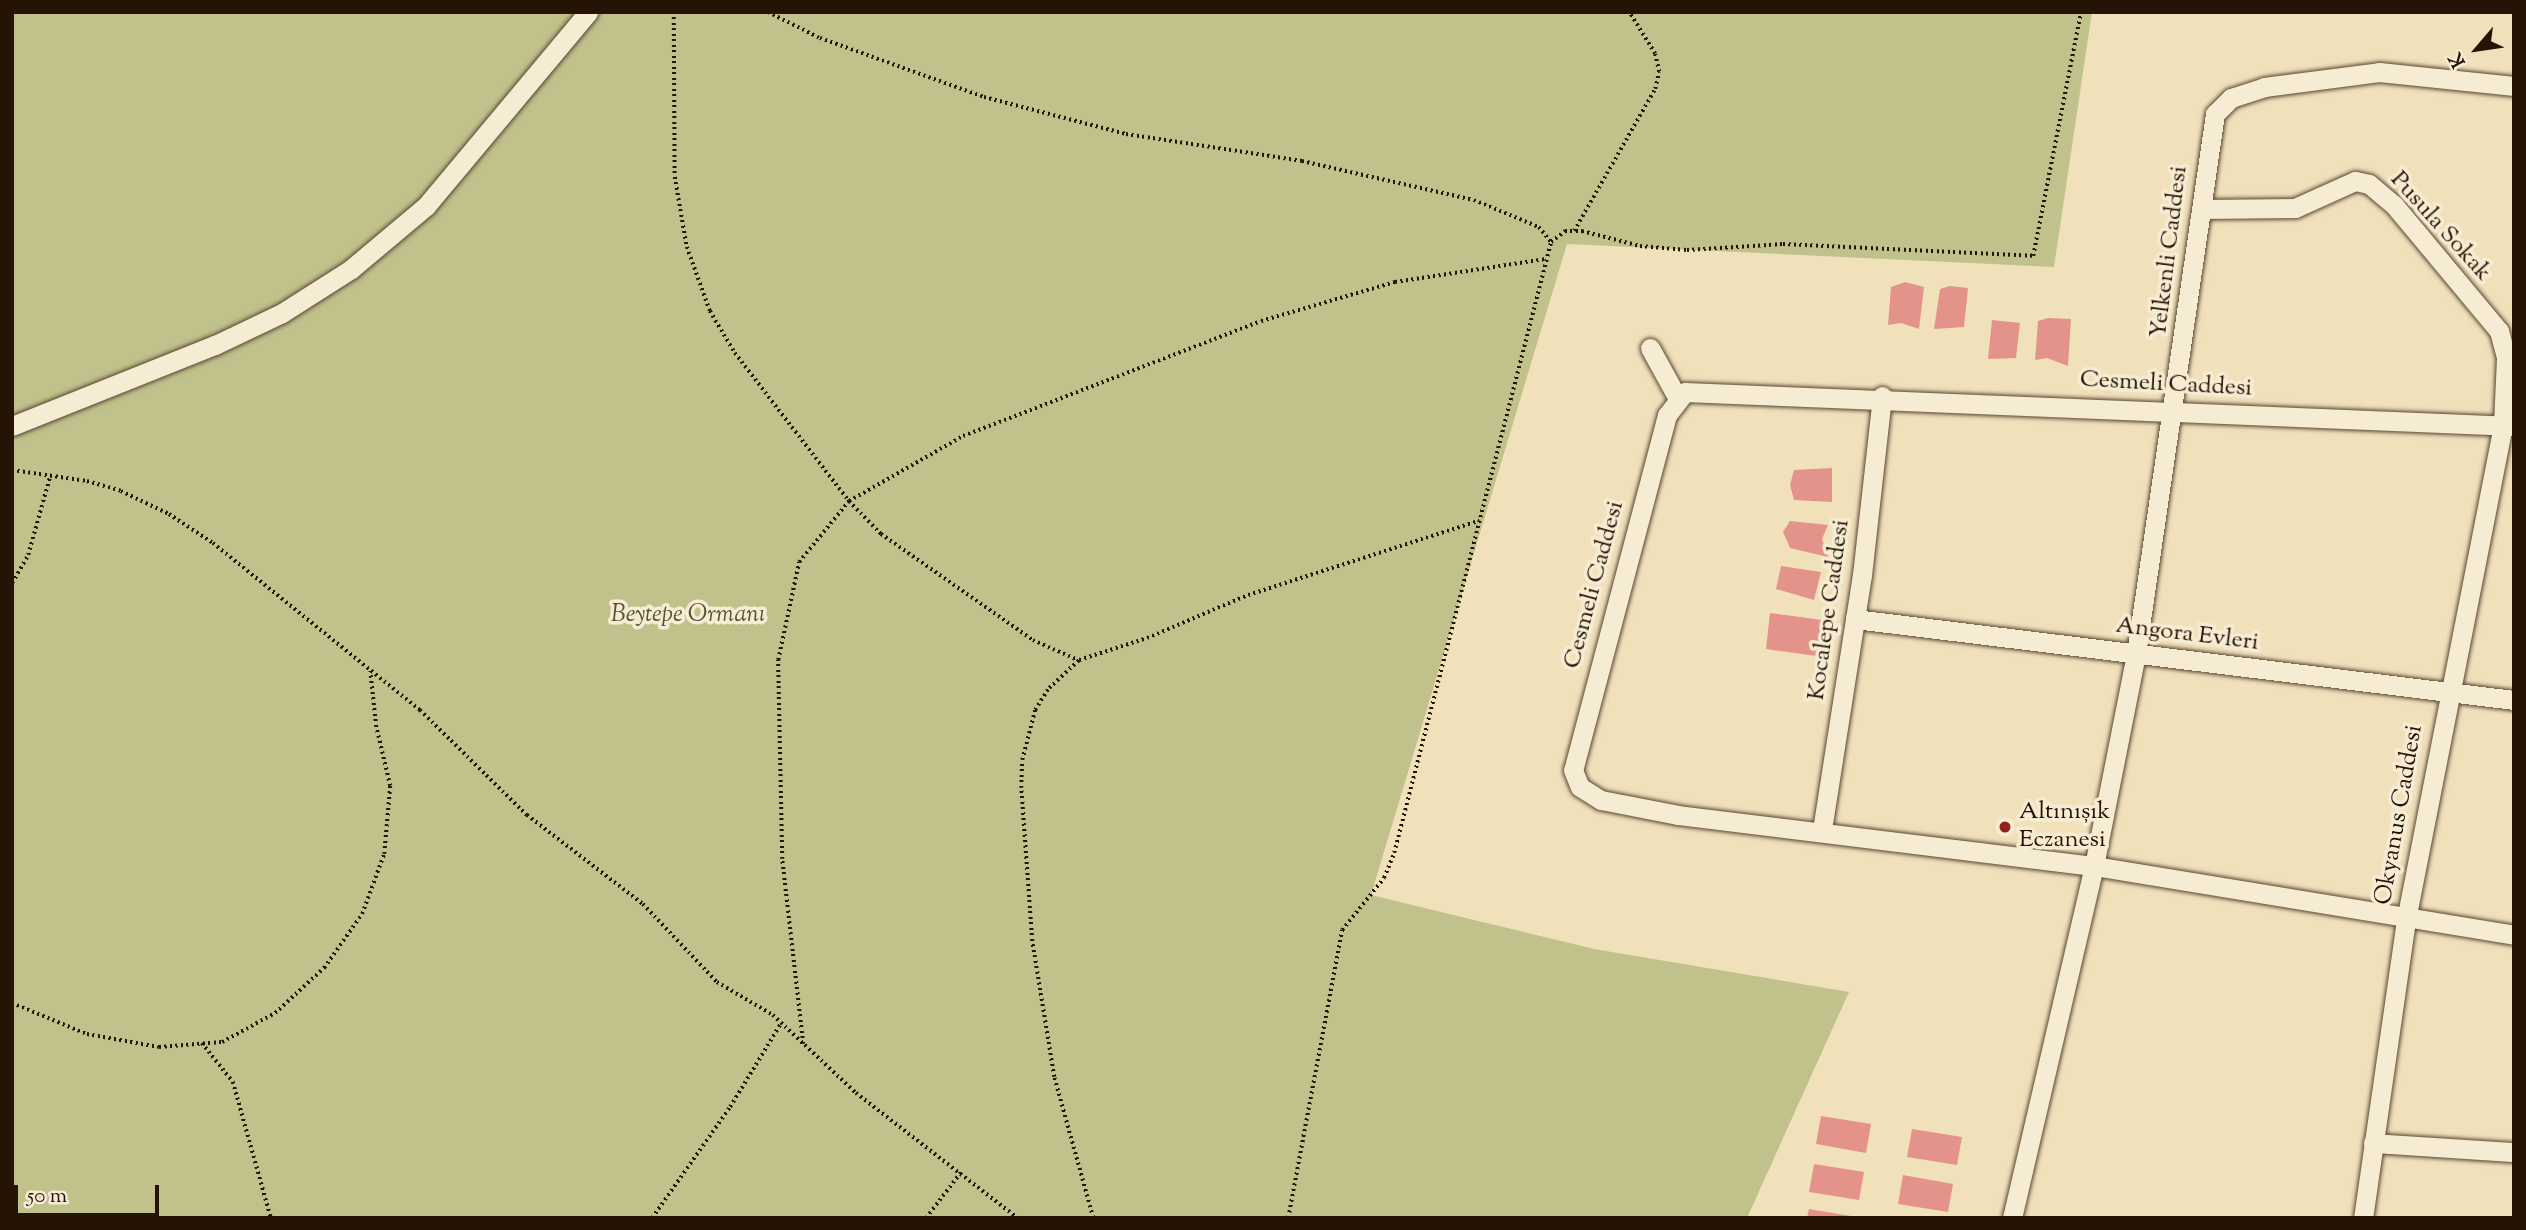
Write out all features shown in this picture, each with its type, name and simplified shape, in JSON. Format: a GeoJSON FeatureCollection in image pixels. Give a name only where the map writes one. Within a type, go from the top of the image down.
{"type":"FeatureCollection","features":[{"type":"Feature","properties":{"kind":"street"},"geometry":{"type":"LineString","coordinates":[[12,426],[215,345],[282,313],[351,269],[425,206],[588,12]]}},
{"type":"Feature","properties":{"kind":"street","name":"Yelkenli Caddesi"},"geometry":{"type":"LineString","coordinates":[[2012,1218],[2094,866],[2136,654],[2175,409],[2202,209],[2208,139],[2215,114],[2231,98],[2263,87],[2379,72],[2514,86]]}},
{"type":"Feature","properties":{"kind":"street","name":"Pusula Sokak"},"geometry":{"type":"LineString","coordinates":[[2202,209],[2295,208],[2356,181],[2369,184],[2394,205],[2499,331],[2506,358],[2508,426]]}},
{"type":"Feature","properties":{"kind":"street"},"geometry":{"type":"LineString","coordinates":[[1650,348],[1677,397]]}},
{"type":"Feature","properties":{"kind":"street","name":"Cesmeli Caddesi"},"geometry":{"type":"LineString","coordinates":[[2508,426],[2175,409],[1685,392],[1677,397],[1667,415],[1573,770],[1580,788],[1601,800],[1678,815],[1822,830],[2094,866],[2406,920],[2514,935]]}},
{"type":"Feature","properties":{"kind":"street","name":"Kocalepe Caddesi"},"geometry":{"type":"LineString","coordinates":[[1822,830],[1855,619],[1882,397]]}},
{"type":"Feature","properties":{"kind":"street","name":"Okyanus Caddesi"},"geometry":{"type":"LineString","coordinates":[[2363,1218],[2406,920],[2447,691],[2508,426]]}},
{"type":"Feature","properties":{"kind":"street","name":"Angora Evleri"},"geometry":{"type":"LineString","coordinates":[[1855,619],[2514,700]]}},
{"type":"Feature","properties":{"kind":"street"},"geometry":{"type":"LineString","coordinates":[[2374,1143],[2514,1152]]}},
{"type":"Feature","properties":{"kind":"path"},"geometry":{"type":"LineString","coordinates":[[674,12],[675,177],[687,247],[710,311],[735,353],[849,501],[881,534],[1033,640],[1079,660]]}},
{"type":"Feature","properties":{"kind":"path"},"geometry":{"type":"LineString","coordinates":[[768,12],[820,38],[984,97],[1126,134],[1302,161],[1474,200],[1539,227],[1551,242]]}},
{"type":"Feature","properties":{"kind":"path"},"geometry":{"type":"LineString","coordinates":[[1551,242],[1574,231],[1655,89],[1659,72],[1655,54],[1629,12]]}},
{"type":"Feature","properties":{"kind":"path"},"geometry":{"type":"LineString","coordinates":[[1574,231],[1640,246],[1687,250],[1783,244],[2033,256],[2081,12]]}},
{"type":"Feature","properties":{"kind":"path"},"geometry":{"type":"LineString","coordinates":[[1288,1218],[1342,930],[1384,878],[1395,853],[1551,242]]}},
{"type":"Feature","properties":{"kind":"path"},"geometry":{"type":"LineString","coordinates":[[803,1044],[782,859],[778,660],[799,562],[849,501],[963,436],[1261,321],[1395,282],[1547,259]]}},
{"type":"Feature","properties":{"kind":"path"},"geometry":{"type":"LineString","coordinates":[[12,470],[121,491],[169,514],[213,543],[420,710],[527,815],[643,904],[717,982],[781,1023],[856,1093],[1018,1218]]}},
{"type":"Feature","properties":{"kind":"path"},"geometry":{"type":"LineString","coordinates":[[12,583],[28,555],[50,476]]}},
{"type":"Feature","properties":{"kind":"path"},"geometry":{"type":"LineString","coordinates":[[1093,1218],[1054,1077],[1041,1004],[1023,859],[1022,760],[1035,710],[1048,688],[1079,660],[1147,638],[1248,595],[1479,521]]}},
{"type":"Feature","properties":{"kind":"path"},"geometry":{"type":"LineString","coordinates":[[12,1003],[87,1034],[159,1047],[222,1042],[275,1013],[324,968],[362,914],[384,854],[390,786],[376,727],[370,671]]}},
{"type":"Feature","properties":{"kind":"path"},"geometry":{"type":"LineString","coordinates":[[652,1218],[730,1107],[781,1023]]}},
{"type":"Feature","properties":{"kind":"path"},"geometry":{"type":"LineString","coordinates":[[202,1043],[233,1082],[271,1218]]}},
{"type":"Feature","properties":{"kind":"path"},"geometry":{"type":"LineString","coordinates":[[926,1218],[961,1172]]}},
{"type":"Feature","properties":{"kind":"green space","name":"Beytepe Ormanı"},"geometry":{"type":"Polygon","coordinates":[[[12,12],[2092,12],[2054,267],[1567,244],[1371,895],[1594,949],[1849,992],[1747,1218],[12,1218],[12,12]]]}},
{"type":"Feature","properties":{"kind":"building"},"geometry":{"type":"Polygon","coordinates":[[[1905,282],[1924,287],[1919,329],[1901,323],[1888,325],[1891,287],[1905,282]]]}},
{"type":"Feature","properties":{"kind":"building"},"geometry":{"type":"Polygon","coordinates":[[[1950,286],[1968,288],[1964,327],[1934,329],[1940,289],[1950,286]]]}},
{"type":"Feature","properties":{"kind":"building"},"geometry":{"type":"Polygon","coordinates":[[[2048,318],[2071,319],[2068,366],[2047,358],[2035,360],[2038,321],[2048,318]]]}},
{"type":"Feature","properties":{"kind":"building"},"geometry":{"type":"Polygon","coordinates":[[[1992,320],[2020,323],[2016,358],[1988,359],[1992,320]]]}},
{"type":"Feature","properties":{"kind":"building"},"geometry":{"type":"Polygon","coordinates":[[[1832,468],[1832,502],[1794,500],[1790,485],[1794,470],[1832,468]]]}},
{"type":"Feature","properties":{"kind":"building"},"geometry":{"type":"Polygon","coordinates":[[[1790,521],[1828,525],[1822,539],[1828,557],[1790,548],[1783,532],[1790,521]]]}},
{"type":"Feature","properties":{"kind":"building"},"geometry":{"type":"Polygon","coordinates":[[[1781,566],[1821,572],[1814,600],[1776,589],[1781,566]]]}},
{"type":"Feature","properties":{"kind":"building"},"geometry":{"type":"Polygon","coordinates":[[[1770,613],[1829,621],[1827,636],[1819,636],[1817,656],[1766,649],[1770,613]]]}},
{"type":"Feature","properties":{"kind":"building"},"geometry":{"type":"Polygon","coordinates":[[[1821,1116],[1871,1124],[1866,1153],[1816,1144],[1821,1116]]]}},
{"type":"Feature","properties":{"kind":"building"},"geometry":{"type":"Polygon","coordinates":[[[1912,1129],[1962,1137],[1957,1165],[1907,1157],[1912,1129]]]}},
{"type":"Feature","properties":{"kind":"building"},"geometry":{"type":"Polygon","coordinates":[[[1814,1164],[1864,1172],[1859,1200],[1809,1192],[1814,1164]]]}},
{"type":"Feature","properties":{"kind":"building"},"geometry":{"type":"Polygon","coordinates":[[[1903,1175],[1953,1184],[1948,1212],[1898,1204],[1903,1175]]]}},
{"type":"Feature","properties":{"kind":"building"},"geometry":{"type":"Polygon","coordinates":[[[1809,1209],[1851,1216],[1851,1218],[1807,1218],[1809,1209]]]}},
{"type":"Feature","properties":{"kind":"place","name":"Altınışık Eczanesi"},"geometry":{"type":"Point","coordinates":[2005,827]}}]}
